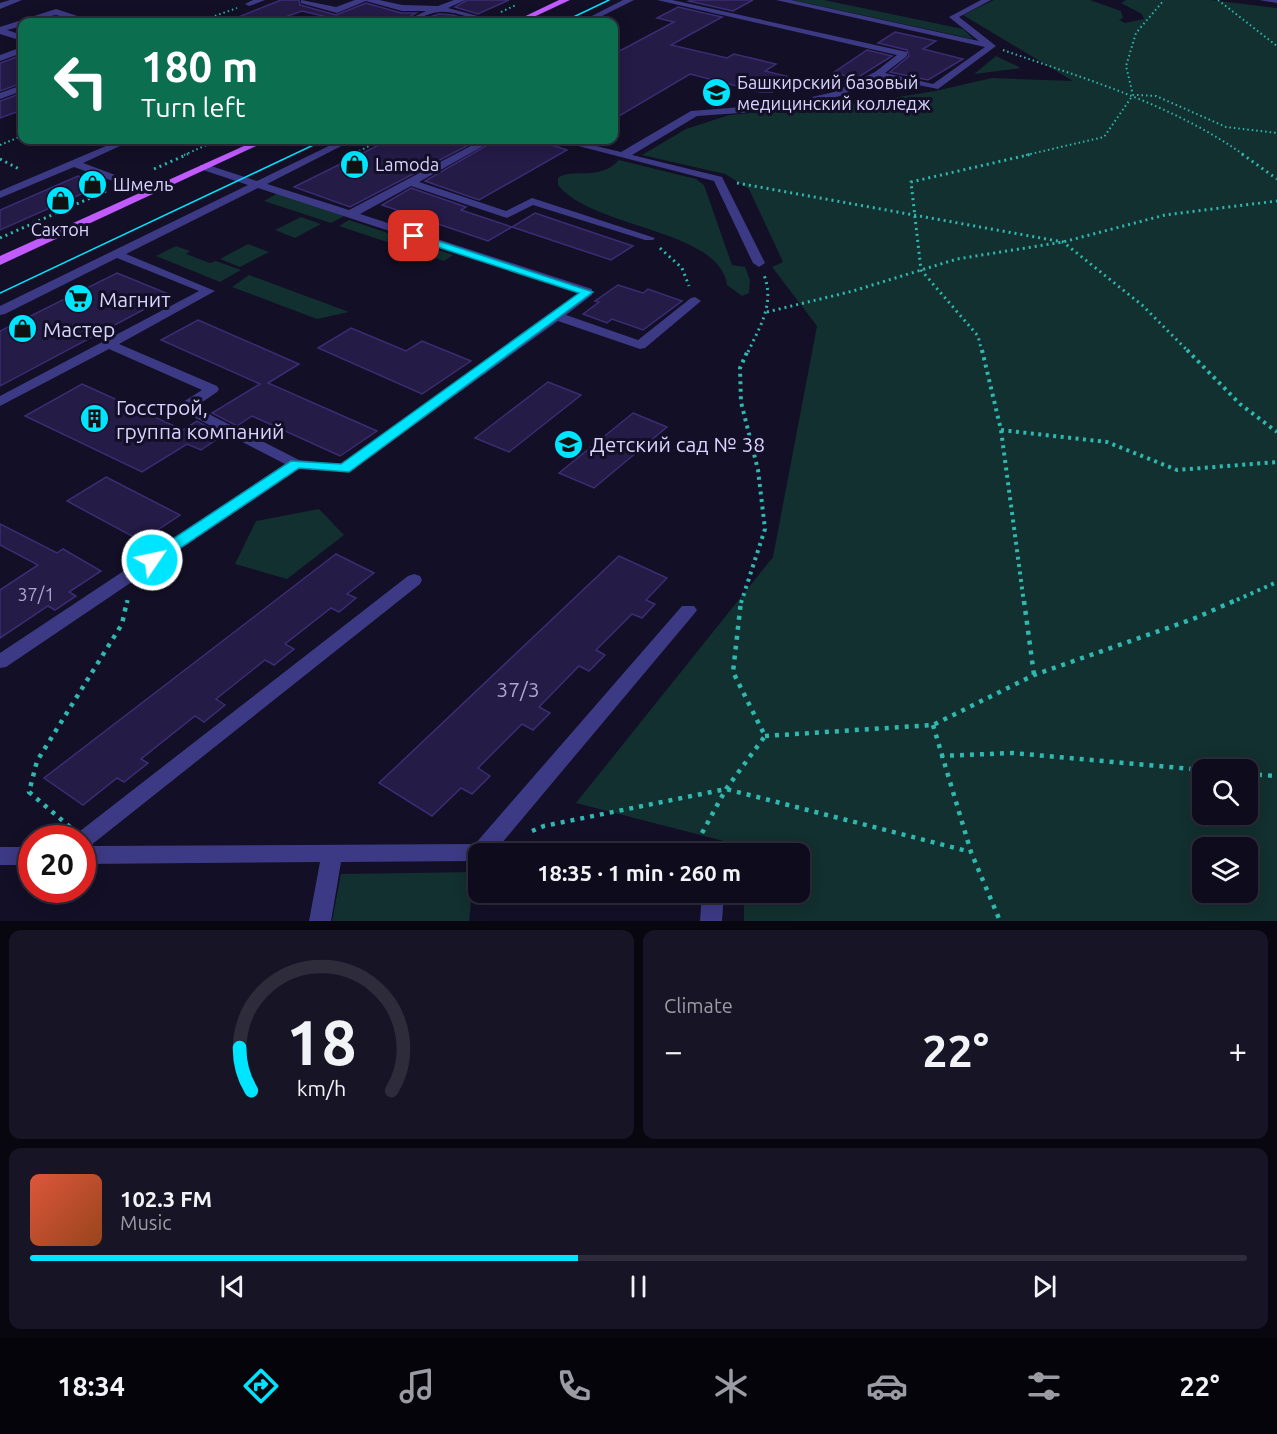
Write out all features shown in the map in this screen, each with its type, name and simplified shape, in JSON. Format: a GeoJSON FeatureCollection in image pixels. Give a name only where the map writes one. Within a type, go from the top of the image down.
{"type":"FeatureCollection","features":[{"type":"Feature","properties":{"kind":"main road"},"geometry":{"type":"LineString","coordinates":[[526,18],[566,0]]}},
{"type":"Feature","properties":{"kind":"main road"},"geometry":{"type":"LineString","coordinates":[[0,261],[255,144]]}},
{"type":"Feature","properties":{"kind":"street"},"geometry":{"type":"LineString","coordinates":[[0,6],[18,0]]}},
{"type":"Feature","properties":{"kind":"street"},"geometry":{"type":"LineString","coordinates":[[249,4],[261,0]]}},
{"type":"Feature","properties":{"kind":"street"},"geometry":{"type":"LineString","coordinates":[[304,1],[337,10],[362,0]]}},
{"type":"Feature","properties":{"kind":"street"},"geometry":{"type":"LineString","coordinates":[[369,0],[402,8],[439,9],[478,18]]}},
{"type":"Feature","properties":{"kind":"street"},"geometry":{"type":"LineString","coordinates":[[417,18],[461,0]]}},
{"type":"Feature","properties":{"kind":"street"},"geometry":{"type":"LineString","coordinates":[[592,18],[630,0]]}},
{"type":"Feature","properties":{"kind":"street"},"geometry":{"type":"LineString","coordinates":[[622,156],[695,113],[782,106],[837,94],[878,74],[904,54],[661,0]]}},
{"type":"Feature","properties":{"kind":"street"},"geometry":{"type":"LineString","coordinates":[[780,0],[992,46]]}},
{"type":"Feature","properties":{"kind":"street"},"geometry":{"type":"LineString","coordinates":[[987,0],[953,17],[992,46]]}},
{"type":"Feature","properties":{"kind":"street"},"geometry":{"type":"LineString","coordinates":[[1263,0],[1277,2]]}},
{"type":"Feature","properties":{"kind":"street"},"geometry":{"type":"LineString","coordinates":[[38,18],[56,12],[78,18]]}},
{"type":"Feature","properties":{"kind":"street"},"geometry":{"type":"LineString","coordinates":[[0,31],[18,25]]}},
{"type":"Feature","properties":{"kind":"street"},"geometry":{"type":"LineString","coordinates":[[0,31],[18,37]]}},
{"type":"Feature","properties":{"kind":"street"},"geometry":{"type":"LineString","coordinates":[[878,74],[935,87],[992,46]]}},
{"type":"Feature","properties":{"kind":"street"},"geometry":{"type":"LineString","coordinates":[[0,58],[18,51]]}},
{"type":"Feature","properties":{"kind":"street"},"geometry":{"type":"LineString","coordinates":[[0,96],[18,89]]}},
{"type":"Feature","properties":{"kind":"street"},"geometry":{"type":"LineString","coordinates":[[0,195],[118,144]]}},
{"type":"Feature","properties":{"kind":"street"},"geometry":{"type":"LineString","coordinates":[[0,311],[340,144]]}},
{"type":"Feature","properties":{"kind":"street"},"geometry":{"type":"LineString","coordinates":[[349,215],[481,144]]}},
{"type":"Feature","properties":{"kind":"street"},"geometry":{"type":"LineString","coordinates":[[576,144],[718,179],[759,263]]}},
{"type":"Feature","properties":{"kind":"street"},"geometry":{"type":"LineString","coordinates":[[72,163],[124,182],[164,185]]}},
{"type":"Feature","properties":{"kind":"street"},"geometry":{"type":"LineString","coordinates":[[108,344],[212,389],[185,407],[296,464],[344,469],[588,292],[204,167]]}},
{"type":"Feature","properties":{"kind":"street"},"geometry":{"type":"LineString","coordinates":[[409,182],[507,215],[532,201],[649,238]]}},
{"type":"Feature","properties":{"kind":"street"},"geometry":{"type":"LineString","coordinates":[[0,402],[209,291],[117,254]]}},
{"type":"Feature","properties":{"kind":"street"},"geometry":{"type":"LineString","coordinates":[[556,316],[640,345],[695,301]]}},
{"type":"Feature","properties":{"kind":"street"},"geometry":{"type":"LineString","coordinates":[[0,662],[296,464]]}},
{"type":"Feature","properties":{"kind":"street"},"geometry":{"type":"LineString","coordinates":[[96,835],[414,580]]}},
{"type":"Feature","properties":{"kind":"street"},"geometry":{"type":"LineString","coordinates":[[489,843],[688,610]]}},
{"type":"Feature","properties":{"kind":"street"},"geometry":{"type":"LineString","coordinates":[[96,845],[332,854],[468,852]]}},
{"type":"Feature","properties":{"kind":"street"},"geometry":{"type":"LineString","coordinates":[[320,921],[332,854]]}},
{"type":"Feature","properties":{"kind":"street"},"geometry":{"type":"LineString","coordinates":[[0,856],[18,856]]}},
{"type":"Feature","properties":{"kind":"street"},"geometry":{"type":"LineString","coordinates":[[711,921],[712,903]]}},
{"type":"Feature","properties":{"kind":"path"},"geometry":{"type":"LineString","coordinates":[[1034,675],[1001,430],[978,336],[921,270],[911,182],[1104,136],[1133,95],[1126,66],[1137,33],[1164,0]]}},
{"type":"Feature","properties":{"kind":"path"},"geometry":{"type":"LineString","coordinates":[[1218,0],[1277,46]]}},
{"type":"Feature","properties":{"kind":"path"},"geometry":{"type":"LineString","coordinates":[[209,18],[249,4]]}},
{"type":"Feature","properties":{"kind":"path"},"geometry":{"type":"LineString","coordinates":[[992,46],[1090,82],[1133,95],[1228,144],[1277,179]]}},
{"type":"Feature","properties":{"kind":"path"},"geometry":{"type":"LineString","coordinates":[[1133,95],[1156,96],[1226,127],[1277,133]]}},
{"type":"Feature","properties":{"kind":"path"},"geometry":{"type":"LineString","coordinates":[[0,145],[18,138]]}},
{"type":"Feature","properties":{"kind":"path"},"geometry":{"type":"LineString","coordinates":[[718,179],[1063,242],[1142,305],[1240,404],[1277,432]]}},
{"type":"Feature","properties":{"kind":"path"},"geometry":{"type":"LineString","coordinates":[[766,312],[853,291],[957,259],[1063,242],[1165,215],[1277,201]]}},
{"type":"Feature","properties":{"kind":"path"},"geometry":{"type":"LineString","coordinates":[[649,238],[682,268],[695,301]]}},
{"type":"Feature","properties":{"kind":"path"},"geometry":{"type":"LineString","coordinates":[[759,263],[769,288],[766,312],[740,368],[741,402],[758,470],[765,529],[741,602],[733,672],[765,736]]}},
{"type":"Feature","properties":{"kind":"path"},"geometry":{"type":"LineString","coordinates":[[1001,430],[1107,442],[1177,470],[1277,462]]}},
{"type":"Feature","properties":{"kind":"path"},"geometry":{"type":"LineString","coordinates":[[62,825],[28,792],[37,761],[122,624],[135,572]]}},
{"type":"Feature","properties":{"kind":"path"},"geometry":{"type":"LineString","coordinates":[[699,843],[726,789],[765,736],[933,725],[1034,675],[1193,619],[1277,582]]}},
{"type":"Feature","properties":{"kind":"path"},"geometry":{"type":"LineString","coordinates":[[933,725],[940,756],[971,852],[1000,921]]}},
{"type":"Feature","properties":{"kind":"path"},"geometry":{"type":"LineString","coordinates":[[940,756],[1013,753],[1192,769]]}},
{"type":"Feature","properties":{"kind":"path"},"geometry":{"type":"LineString","coordinates":[[1258,775],[1277,776]]}},
{"type":"Feature","properties":{"kind":"path"},"geometry":{"type":"LineString","coordinates":[[544,826],[726,789],[971,852]]}},
{"type":"Feature","properties":{"kind":"green space"},"geometry":{"type":"Polygon","coordinates":[[[792,0],[824,0],[963,29],[973,39],[792,0]]]}},
{"type":"Feature","properties":{"kind":"green space"},"geometry":{"type":"Polygon","coordinates":[[[994,0],[1090,0],[1121,11],[1123,18],[1119,20],[1125,23],[1144,19],[1142,14],[1121,3],[1126,0],[1211,0],[1277,8],[1277,921],[744,921],[744,903],[810,903],[810,843],[731,843],[576,803],[773,557],[817,326],[772,267],[783,262],[749,189],[725,174],[642,155],[686,129],[729,115],[861,103],[935,91],[992,78],[1073,81],[963,15],[994,0]]]}},
{"type":"Feature","properties":{"kind":"green space"},"geometry":{"type":"Polygon","coordinates":[[[996,56],[1021,68],[974,74],[996,56]]]}},
{"type":"Feature","properties":{"kind":"green space"},"geometry":{"type":"Polygon","coordinates":[[[619,160],[696,179],[704,185],[732,265],[745,267],[750,280],[749,293],[742,296],[727,285],[719,266],[703,252],[680,240],[598,211],[575,200],[558,185],[558,178],[564,175],[603,171],[619,160]]]}},
{"type":"Feature","properties":{"kind":"green space"},"geometry":{"type":"Polygon","coordinates":[[[278,193],[344,216],[331,223],[264,201],[278,193]]]}},
{"type":"Feature","properties":{"kind":"green space"},"geometry":{"type":"Polygon","coordinates":[[[301,217],[321,224],[295,238],[275,230],[301,217]]]}},
{"type":"Feature","properties":{"kind":"green space"},"geometry":{"type":"Polygon","coordinates":[[[349,220],[453,255],[444,261],[339,226],[349,220]]]}},
{"type":"Feature","properties":{"kind":"green space"},"geometry":{"type":"Polygon","coordinates":[[[248,244],[269,252],[240,267],[220,259],[248,244]]]}},
{"type":"Feature","properties":{"kind":"green space"},"geometry":{"type":"Polygon","coordinates":[[[176,246],[190,251],[186,254],[210,263],[216,261],[241,270],[220,282],[156,256],[176,246]]]}},
{"type":"Feature","properties":{"kind":"green space"},"geometry":{"type":"Polygon","coordinates":[[[249,275],[349,312],[317,319],[232,287],[249,275]]]}},
{"type":"Feature","properties":{"kind":"green space"},"geometry":{"type":"Polygon","coordinates":[[[319,509],[344,535],[287,579],[235,564],[256,521],[319,509]]]}},
{"type":"Feature","properties":{"kind":"green space"},"geometry":{"type":"Polygon","coordinates":[[[468,872],[468,903],[471,903],[469,921],[332,921],[341,874],[468,872]]]}},
{"type":"Feature","properties":{"kind":"building"},"geometry":{"type":"Polygon","coordinates":[[[281,0],[299,0],[300,5],[336,15],[366,3],[401,13],[416,13],[408,18],[331,18],[302,11],[282,18],[236,18],[281,0]]]}},
{"type":"Feature","properties":{"kind":"building"},"geometry":{"type":"Polygon","coordinates":[[[467,0],[509,0],[478,14],[455,7],[467,0]]]}},
{"type":"Feature","properties":{"kind":"building"},"geometry":{"type":"Polygon","coordinates":[[[753,0],[733,11],[689,1],[753,0]]]}},
{"type":"Feature","properties":{"kind":"building"},"geometry":{"type":"Polygon","coordinates":[[[678,7],[722,17],[671,45],[727,58],[734,54],[776,64],[765,71],[794,78],[772,92],[760,92],[690,74],[618,117],[618,52],[674,22],[657,18],[678,7]]]}},
{"type":"Feature","properties":{"kind":"building"},"geometry":{"type":"Polygon","coordinates":[[[439,14],[463,18],[426,18],[439,14]]]}},
{"type":"Feature","properties":{"kind":"building"},"geometry":{"type":"Polygon","coordinates":[[[895,32],[936,41],[923,49],[963,59],[928,80],[890,72],[909,56],[907,50],[878,43],[895,32]]]}},
{"type":"Feature","properties":{"kind":"building"},"geometry":{"type":"Polygon","coordinates":[[[867,50],[892,56],[857,78],[833,73],[867,50]]]}},
{"type":"Feature","properties":{"kind":"building"},"geometry":{"type":"Polygon","coordinates":[[[18,56],[18,84],[0,91],[0,63],[18,56]]]}},
{"type":"Feature","properties":{"kind":"building"},"geometry":{"type":"Polygon","coordinates":[[[18,94],[18,111],[0,118],[0,101],[18,94]]]}},
{"type":"Feature","properties":{"kind":"building"},"geometry":{"type":"Polygon","coordinates":[[[381,144],[470,144],[350,207],[294,187],[381,144]]]}},
{"type":"Feature","properties":{"kind":"building"},"geometry":{"type":"Polygon","coordinates":[[[489,144],[548,144],[567,150],[479,200],[425,181],[489,144]]]}},
{"type":"Feature","properties":{"kind":"building"},"geometry":{"type":"Polygon","coordinates":[[[78,176],[102,185],[0,230],[0,210],[78,176]]]}},
{"type":"Feature","properties":{"kind":"building"},"geometry":{"type":"Polygon","coordinates":[[[411,188],[466,207],[461,210],[512,227],[488,241],[382,205],[411,188]]]}},
{"type":"Feature","properties":{"kind":"building"},"geometry":{"type":"Polygon","coordinates":[[[535,213],[633,246],[611,260],[512,227],[535,213]]]}},
{"type":"Feature","properties":{"kind":"building"},"geometry":{"type":"Polygon","coordinates":[[[117,273],[171,295],[0,386],[0,331],[117,273]]]}},
{"type":"Feature","properties":{"kind":"building"},"geometry":{"type":"Polygon","coordinates":[[[618,285],[643,293],[648,289],[682,301],[643,330],[612,319],[607,323],[583,314],[599,302],[595,301],[618,285]]]}},
{"type":"Feature","properties":{"kind":"building"},"geometry":{"type":"Polygon","coordinates":[[[198,320],[299,364],[268,383],[377,431],[340,456],[252,416],[237,426],[212,413],[260,384],[161,340],[198,320]]]}},
{"type":"Feature","properties":{"kind":"building"},"geometry":{"type":"Polygon","coordinates":[[[351,328],[406,351],[422,341],[471,361],[422,394],[318,348],[351,328]]]}},
{"type":"Feature","properties":{"kind":"building"},"geometry":{"type":"Polygon","coordinates":[[[548,382],[581,395],[509,452],[475,438],[548,382]]]}},
{"type":"Feature","properties":{"kind":"building","name":"Госстрой, группа компаний"},"geometry":{"type":"Polygon","coordinates":[[[82,384],[183,430],[197,421],[223,435],[201,450],[187,444],[142,472],[25,416],[82,384]]]}},
{"type":"Feature","properties":{"kind":"building"},"geometry":{"type":"Polygon","coordinates":[[[633,413],[667,427],[594,488],[559,473],[633,413]]]}},
{"type":"Feature","properties":{"kind":"building"},"geometry":{"type":"Polygon","coordinates":[[[106,477],[180,515],[141,541],[67,501],[106,477]]]}},
{"type":"Feature","properties":{"kind":"building"},"geometry":{"type":"Polygon","coordinates":[[[0,524],[57,553],[63,549],[101,571],[69,592],[76,596],[55,610],[48,606],[0,638],[0,590],[38,565],[0,545],[0,524]]]}},
{"type":"Feature","properties":{"kind":"building"},"geometry":{"type":"Polygon","coordinates":[[[336,554],[374,573],[347,594],[356,598],[339,612],[331,608],[285,644],[294,649],[274,665],[265,660],[216,699],[225,705],[204,722],[195,716],[141,759],[148,763],[124,782],[117,778],[83,805],[44,778],[336,554]]]}},
{"type":"Feature","properties":{"kind":"building"},"geometry":{"type":"Polygon","coordinates":[[[619,556],[667,578],[646,600],[655,604],[642,618],[632,614],[596,650],[605,655],[589,671],[579,666],[539,707],[550,713],[533,730],[522,724],[478,768],[490,776],[472,794],[461,788],[432,816],[379,783],[619,556]]]}},
{"type":"Feature","properties":{"kind":"tram line"},"geometry":{"type":"LineString","coordinates":[[571,18],[609,0]]}},
{"type":"Feature","properties":{"kind":"tram line"},"geometry":{"type":"LineString","coordinates":[[0,293],[316,144]]}},
{"type":"Feature","properties":{"kind":"place","name":"Башкирский базовый медицинский колледж"},"geometry":{"type":"Point","coordinates":[716,92]}},
{"type":"Feature","properties":{"kind":"place","name":"Lamoda"},"geometry":{"type":"Point","coordinates":[354,164]}},
{"type":"Feature","properties":{"kind":"place","name":"Шмель"},"geometry":{"type":"Point","coordinates":[92,184]}},
{"type":"Feature","properties":{"kind":"place","name":"Сактон"},"geometry":{"type":"Point","coordinates":[60,200]}},
{"type":"Feature","properties":{"kind":"place","name":"Магнит"},"geometry":{"type":"Point","coordinates":[78,299]}},
{"type":"Feature","properties":{"kind":"place","name":"Мастер"},"geometry":{"type":"Point","coordinates":[22,329]}},
{"type":"Feature","properties":{"kind":"place","name":"Госстрой, группа компаний"},"geometry":{"type":"Point","coordinates":[95,419]}},
{"type":"Feature","properties":{"kind":"place","name":"Детский сад № 38"},"geometry":{"type":"Point","coordinates":[569,444]}},
{"type":"Feature","properties":{"kind":"route"},"geometry":{"type":"LineString","coordinates":[[152,560],[296,464],[344,469],[588,292],[414,236]]}}]}
